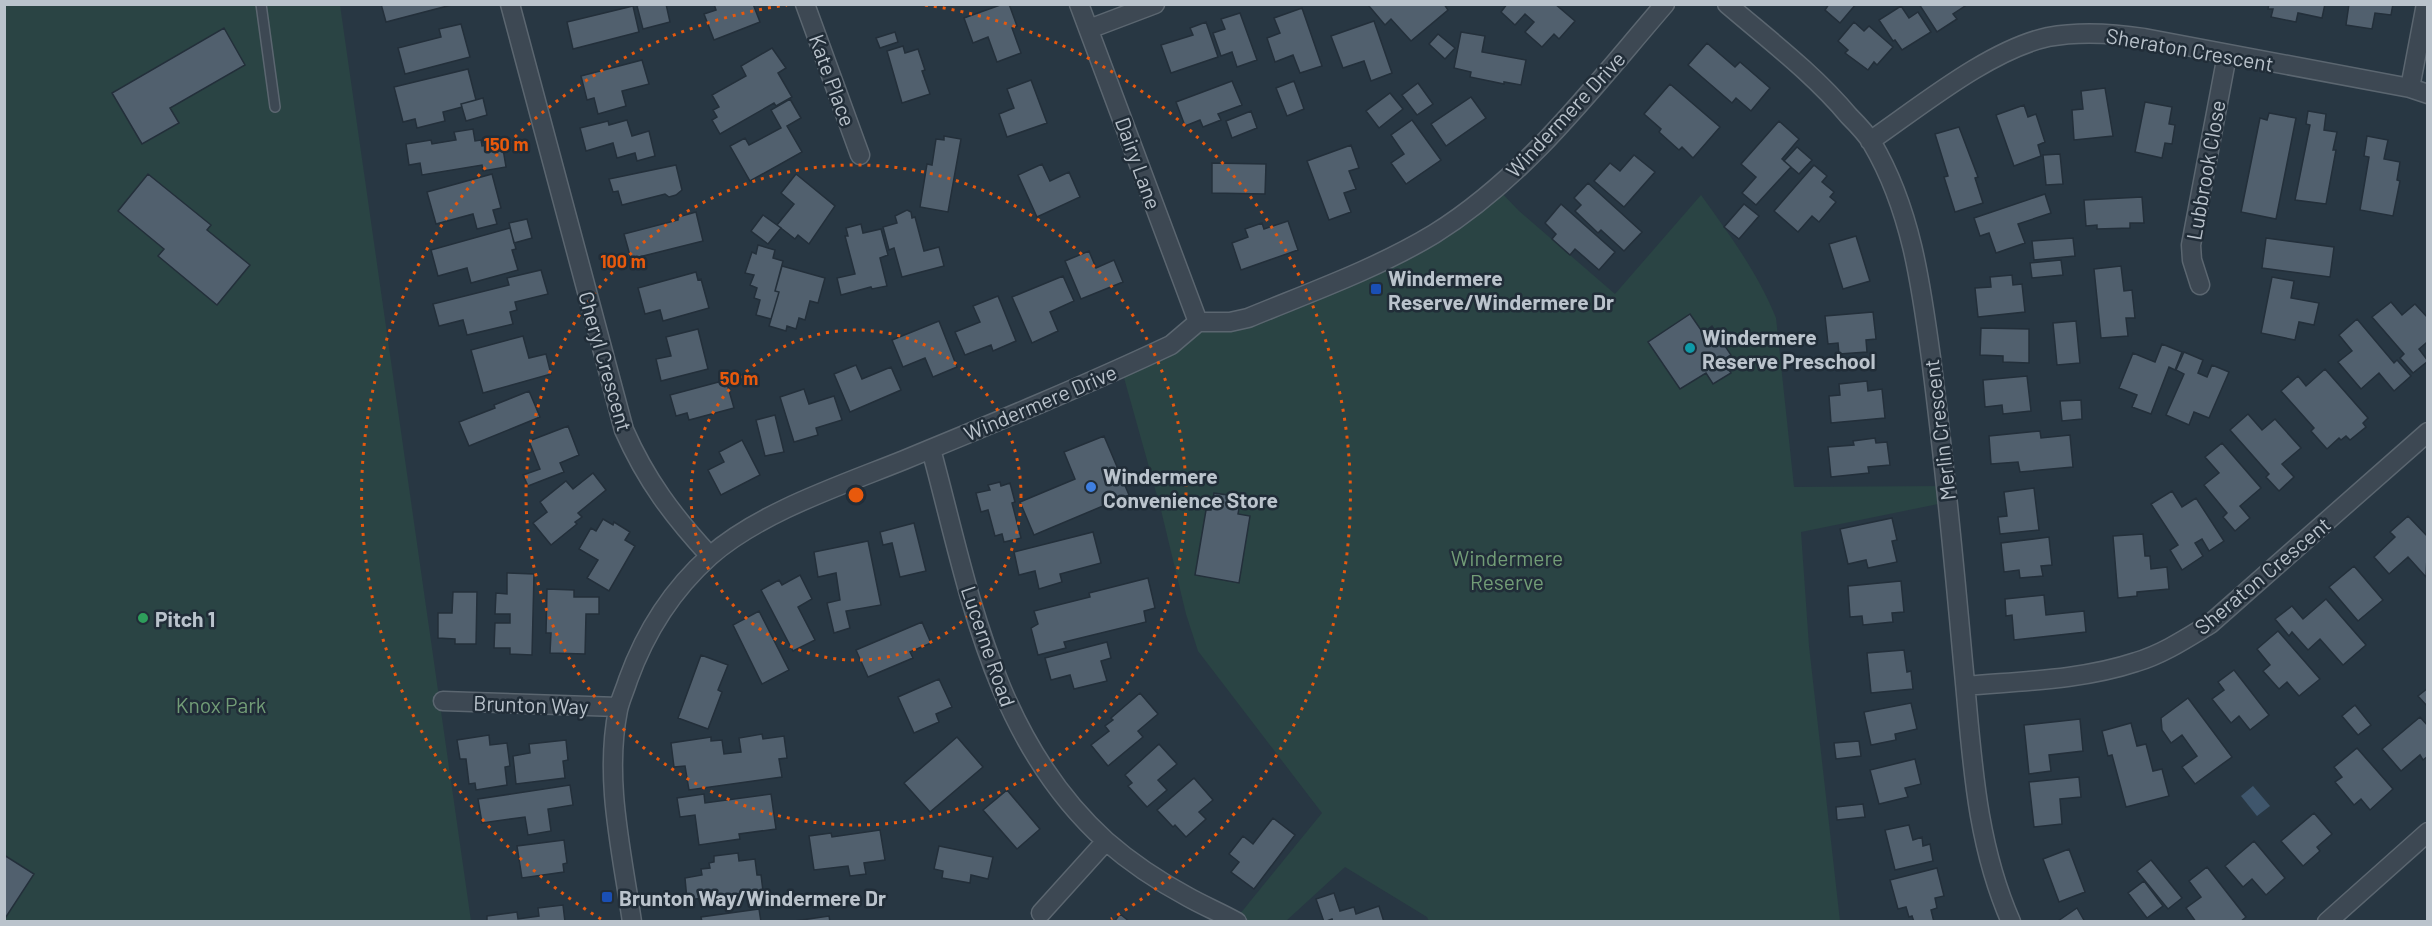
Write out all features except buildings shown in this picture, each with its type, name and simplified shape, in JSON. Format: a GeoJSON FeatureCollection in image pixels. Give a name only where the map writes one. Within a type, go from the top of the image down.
{"type":"FeatureCollection","features":[{"type":"Feature","properties":{"kind":"street","name":"Cheryl Crescent"},"geometry":{"type":"LineString","coordinates":[[510,4],[624,430],[635,454],[667,507],[710,556]]}},
{"type":"Feature","properties":{"kind":"street","name":"Kate Place"},"geometry":{"type":"LineString","coordinates":[[805,4],[860,155]]}},
{"type":"Feature","properties":{"kind":"street","name":"Dairy Lane"},"geometry":{"type":"LineString","coordinates":[[1079,4],[1198,322]]}},
{"type":"Feature","properties":{"kind":"street"},"geometry":{"type":"LineString","coordinates":[[1089,29],[1155,4]]}},
{"type":"Feature","properties":{"kind":"street","name":"Windermere Drive"},"geometry":{"type":"LineString","coordinates":[[632,921],[613,786],[614,735],[618,707],[635,662],[657,619],[672,596],[710,556],[750,528],[793,507],[1171,345],[1198,322],[1239,320],[1392,257],[1461,215],[1532,155],[1665,4]]}},
{"type":"Feature","properties":{"kind":"street","name":"Merlin Crescent"},"geometry":{"type":"LineString","coordinates":[[1727,4],[1819,84],[1870,141],[1894,187],[1906,220],[1921,284],[1947,486],[1974,783],[1983,836],[1997,889],[2012,921]]}},
{"type":"Feature","properties":{"kind":"street"},"geometry":{"type":"LineString","coordinates":[[2419,91],[2426,4]]}},
{"type":"Feature","properties":{"kind":"street","name":"Sheraton Crescent"},"geometry":{"type":"LineString","coordinates":[[1870,141],[1987,61],[2048,38],[2093,33],[2117,33],[2419,91]]}},
{"type":"Feature","properties":{"kind":"street","name":"Lubbrook Close"},"geometry":{"type":"LineString","coordinates":[[2200,285],[2192,260],[2191,245],[2227,55]]}},
{"type":"Feature","properties":{"kind":"street","name":"Sheraton Crescent"},"geometry":{"type":"LineString","coordinates":[[1966,686],[2096,673],[2137,662],[2178,643],[2210,624],[2427,432]]}},
{"type":"Feature","properties":{"kind":"street","name":"Lucerne Road"},"geometry":{"type":"LineString","coordinates":[[931,449],[983,640],[1001,692],[1038,760],[1076,810],[1106,841],[1173,888],[1237,921]]}},
{"type":"Feature","properties":{"kind":"street","name":"Brunton Way"},"geometry":{"type":"LineString","coordinates":[[443,701],[618,707]]}},
{"type":"Feature","properties":{"kind":"street"},"geometry":{"type":"LineString","coordinates":[[2327,921],[2427,832]]}},
{"type":"Feature","properties":{"kind":"street"},"geometry":{"type":"LineString","coordinates":[[1041,913],[1106,841]]}},
{"type":"Feature","properties":{"kind":"lane"},"geometry":{"type":"LineString","coordinates":[[261,4],[275,107]]}},
{"type":"Feature","properties":{"kind":"green space","name":"Knox Park"},"geometry":{"type":"Polygon","coordinates":[[[5,5],[340,5],[471,921],[5,921],[5,5]]]}},
{"type":"Feature","properties":{"kind":"green space","name":"Windermere Reserve"},"geometry":{"type":"Polygon","coordinates":[[[1496,187],[1519,211],[1615,294],[1701,195],[1752,270],[1776,318],[1794,487],[1946,486],[1948,502],[1801,532],[1809,646],[1840,921],[1429,921],[1427,917],[1345,867],[1286,921],[1235,920],[1322,813],[1198,651],[1186,614],[1161,510],[1121,367],[1221,322],[1360,271],[1496,187]]]}},
{"type":"Feature","properties":{"kind":"water"},"geometry":{"type":"Polygon","coordinates":[[[2253,786],[2270,806],[2257,816],[2241,796],[2253,786]]]}},
{"type":"Feature","properties":{"kind":"place","name":"Windermere Reserve/Windermere Dr"},"geometry":{"type":"Point","coordinates":[1376,289]}},
{"type":"Feature","properties":{"kind":"place","name":"Windermere Reserve Preschool"},"geometry":{"type":"Point","coordinates":[1690,348]}},
{"type":"Feature","properties":{"kind":"place","name":"Windermere Convenience Store"},"geometry":{"type":"Point","coordinates":[1091,487]}},
{"type":"Feature","properties":{"kind":"place","name":"Pitch 1"},"geometry":{"type":"Point","coordinates":[143,618]}},
{"type":"Feature","properties":{"kind":"place","name":"Brunton Way/Windermere Dr"},"geometry":{"type":"Point","coordinates":[607,897]}}]}
